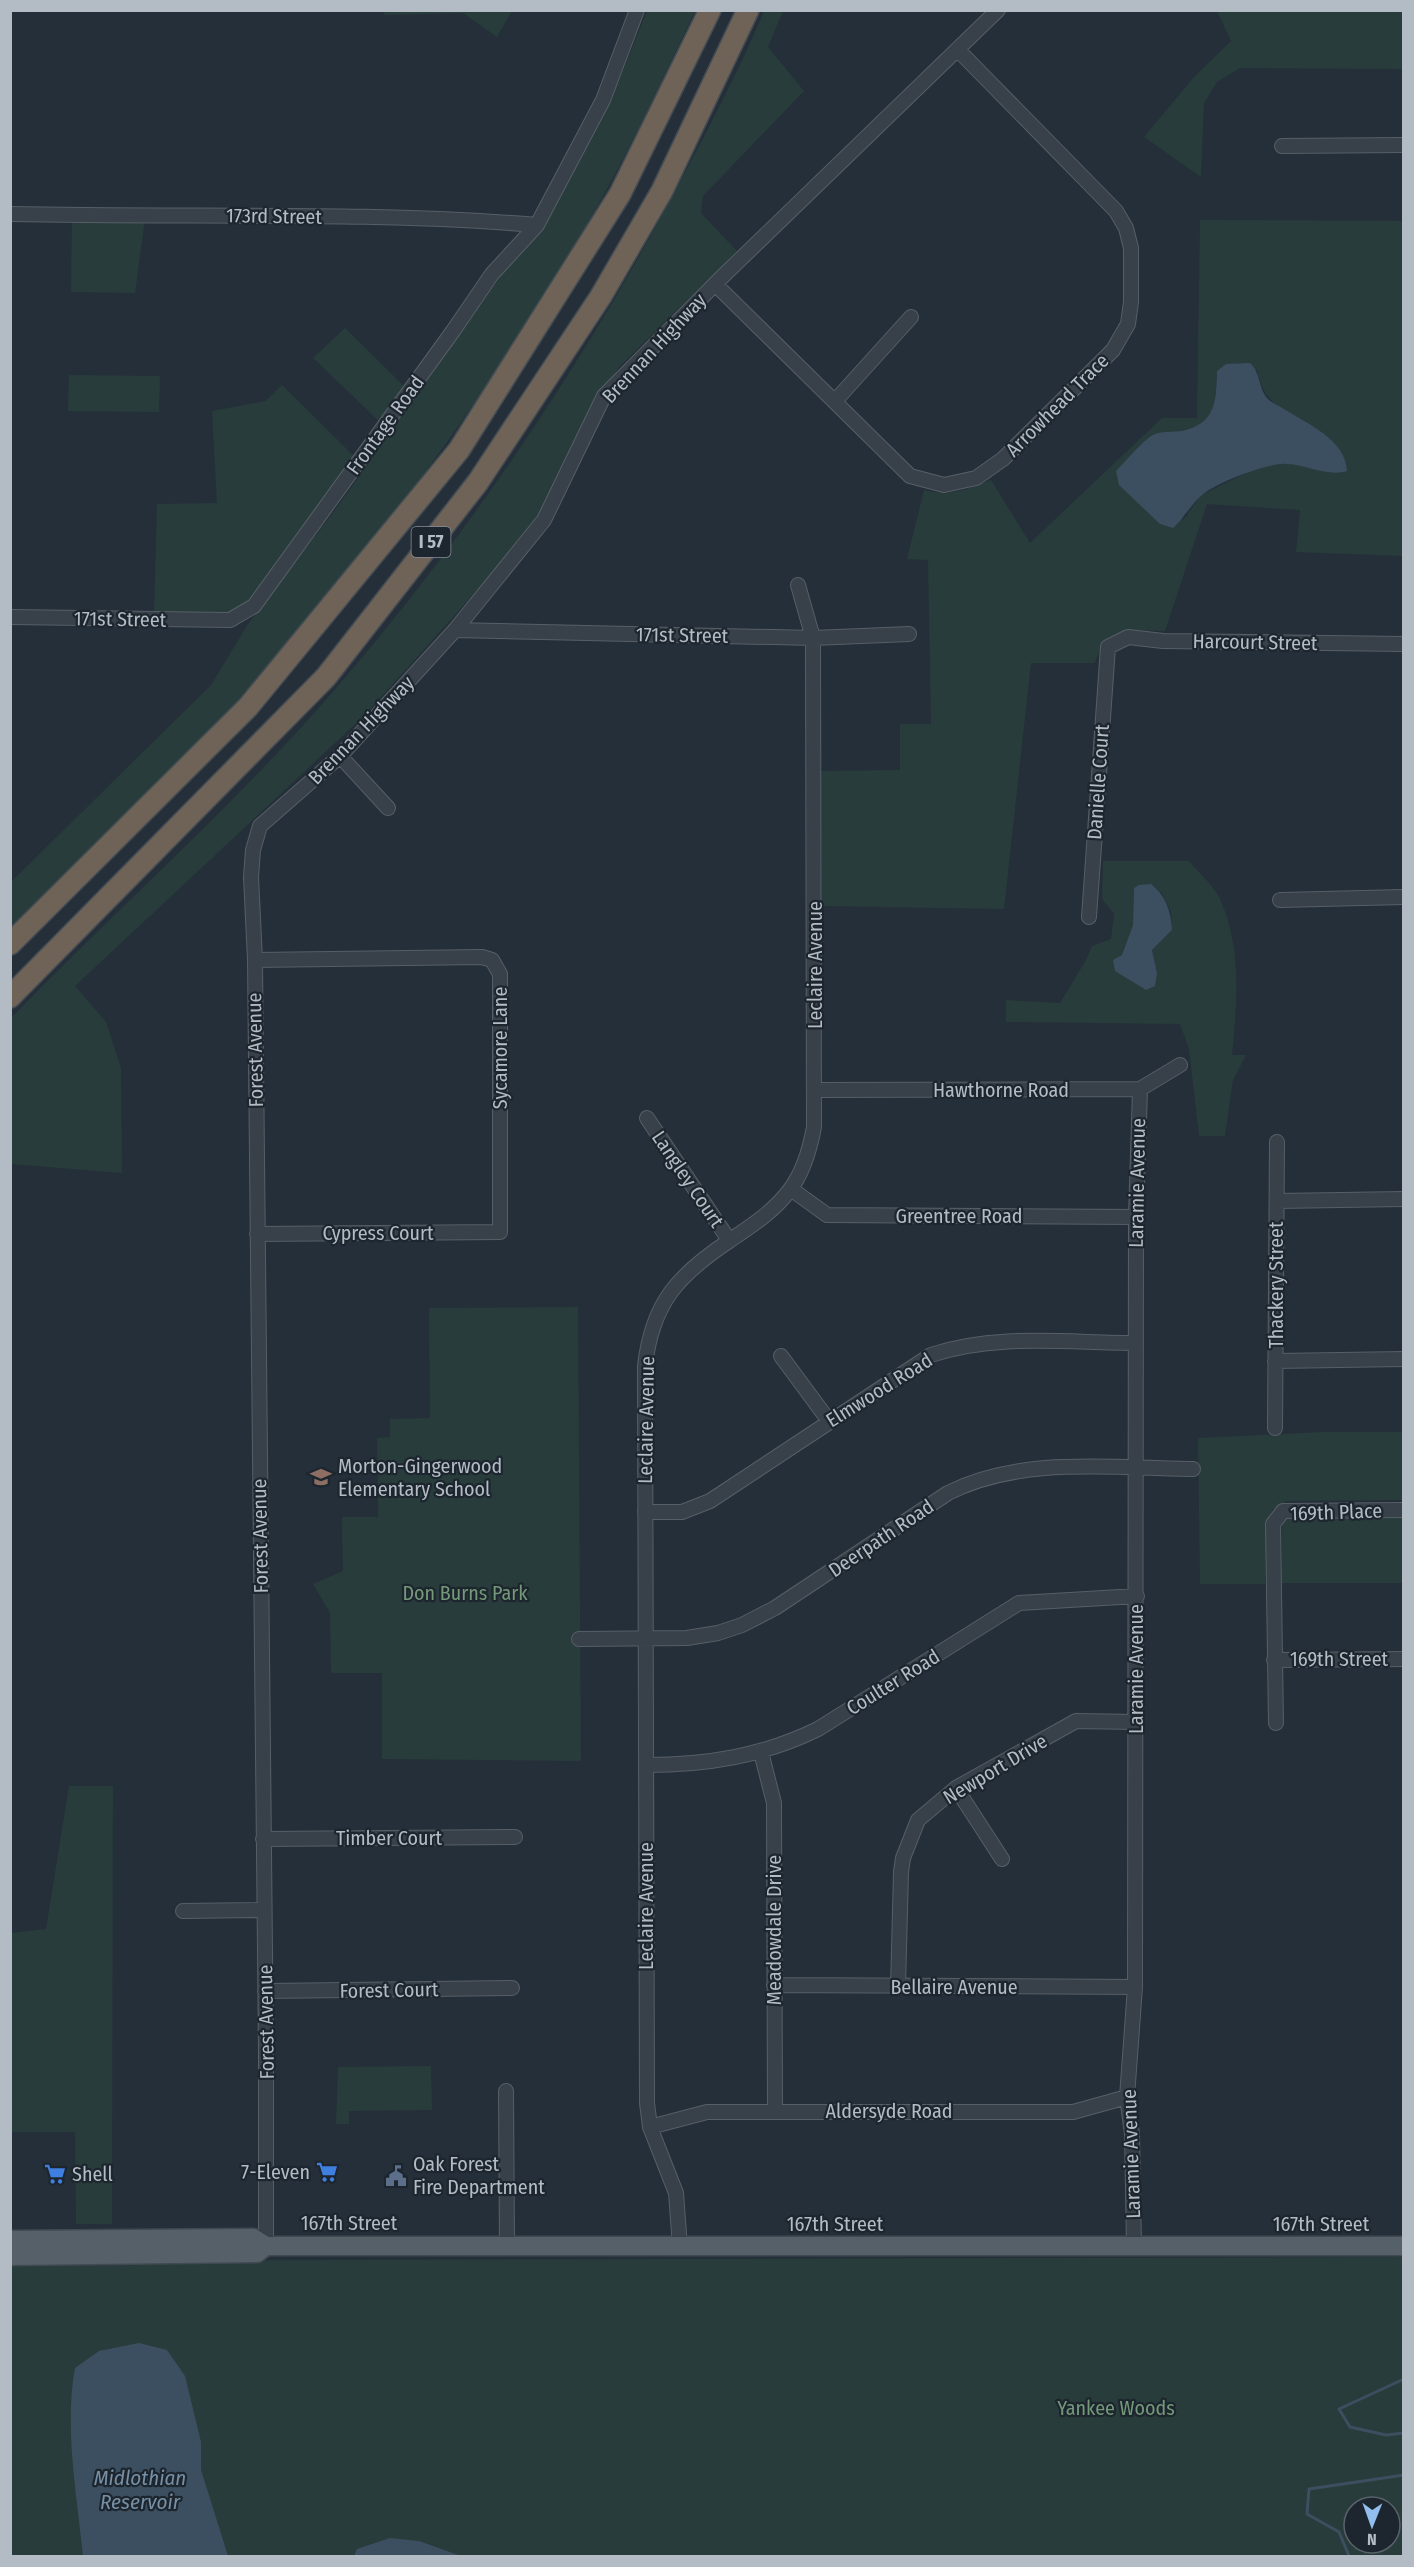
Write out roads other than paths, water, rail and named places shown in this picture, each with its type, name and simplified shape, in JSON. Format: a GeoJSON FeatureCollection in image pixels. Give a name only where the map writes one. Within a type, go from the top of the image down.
{"type":"FeatureCollection","features":[{"type":"Feature","properties":{"kind":"highway","name":"I 57"},"geometry":{"type":"LineString","coordinates":[[10,944],[248,707],[459,450],[620,194],[710,10]]}},
{"type":"Feature","properties":{"kind":"highway","name":"I 57"},"geometry":{"type":"LineString","coordinates":[[10,997],[326,677],[478,482],[601,296],[662,191],[748,10]]}},
{"type":"Feature","properties":{"kind":"main road","name":"167th Street"},"geometry":{"type":"LineString","coordinates":[[10,2240],[253,2238],[266,2246],[1404,2246]]}},
{"type":"Feature","properties":{"kind":"main road","name":"167th Street"},"geometry":{"type":"LineString","coordinates":[[10,2256],[257,2253],[266,2246]]}},
{"type":"Feature","properties":{"kind":"street","name":"Frontage Road"},"geometry":{"type":"LineString","coordinates":[[230,620],[254,606],[492,274],[537,225],[603,100],[637,10]]}},
{"type":"Feature","properties":{"kind":"street","name":"Brennan Highway"},"geometry":{"type":"LineString","coordinates":[[260,826],[340,756],[455,630],[544,520],[604,396],[998,10]]}},
{"type":"Feature","properties":{"kind":"street","name":"Arrowhead Trace"},"geometry":{"type":"LineString","coordinates":[[715,285],[910,476],[944,486],[976,478],[1003,459],[1113,350],[1128,324],[1131,302],[1131,248],[1122,221],[1116,211],[958,50]]}},
{"type":"Feature","properties":{"kind":"street"},"geometry":{"type":"LineString","coordinates":[[1282,147],[1404,145]]}},
{"type":"Feature","properties":{"kind":"street","name":"173rd Street"},"geometry":{"type":"LineString","coordinates":[[10,214],[222,215],[490,221],[537,225]]}},
{"type":"Feature","properties":{"kind":"street"},"geometry":{"type":"LineString","coordinates":[[835,401],[911,317]]}},
{"type":"Feature","properties":{"kind":"street","name":"Leclaire Avenue"},"geometry":{"type":"LineString","coordinates":[[680,2247],[676,2193],[650,2127],[647,2103],[645,1366],[650,1336],[662,1305],[673,1287],[694,1266],[729,1240],[759,1222],[791,1190],[810,1146],[814,1127],[813,638],[798,585]]}},
{"type":"Feature","properties":{"kind":"street","name":"171st Street"},"geometry":{"type":"LineString","coordinates":[[10,617],[230,620]]}},
{"type":"Feature","properties":{"kind":"street","name":"171st Street"},"geometry":{"type":"LineString","coordinates":[[455,630],[813,638],[909,634]]}},
{"type":"Feature","properties":{"kind":"street","name":"Harcourt Street"},"geometry":{"type":"LineString","coordinates":[[1108,647],[1128,637],[1163,640],[1404,644]]}},
{"type":"Feature","properties":{"kind":"street","name":"Danielle Court"},"geometry":{"type":"LineString","coordinates":[[1089,917],[1108,647]]}},
{"type":"Feature","properties":{"kind":"street"},"geometry":{"type":"LineString","coordinates":[[340,756],[388,808]]}},
{"type":"Feature","properties":{"kind":"street","name":"Forest Avenue"},"geometry":{"type":"LineString","coordinates":[[260,826],[253,850],[251,877],[255,960],[266,2246]]}},
{"type":"Feature","properties":{"kind":"street"},"geometry":{"type":"LineString","coordinates":[[1280,900],[1404,897]]}},
{"type":"Feature","properties":{"kind":"street","name":"Sycamore Lane"},"geometry":{"type":"LineString","coordinates":[[255,960],[482,957],[492,960],[500,974],[500,1232]]}},
{"type":"Feature","properties":{"kind":"street"},"geometry":{"type":"LineString","coordinates":[[1140,1089],[1180,1065]]}},
{"type":"Feature","properties":{"kind":"street","name":"Hawthorne Road"},"geometry":{"type":"LineString","coordinates":[[815,1090],[1140,1089]]}},
{"type":"Feature","properties":{"kind":"street","name":"Laramie Avenue"},"geometry":{"type":"LineString","coordinates":[[1134,2247],[1132,2134],[1127,2097],[1135,1988],[1136,1217],[1140,1089]]}},
{"type":"Feature","properties":{"kind":"street","name":"Langley Court"},"geometry":{"type":"LineString","coordinates":[[647,1118],[729,1240]]}},
{"type":"Feature","properties":{"kind":"street","name":"Thackery Street"},"geometry":{"type":"LineString","coordinates":[[1275,1428],[1277,1142]]}},
{"type":"Feature","properties":{"kind":"street","name":"Greentree Road"},"geometry":{"type":"LineString","coordinates":[[791,1190],[827,1215],[1136,1217]]}},
{"type":"Feature","properties":{"kind":"street"},"geometry":{"type":"LineString","coordinates":[[1276,1202],[1404,1199]]}},
{"type":"Feature","properties":{"kind":"street","name":"Cypress Court"},"geometry":{"type":"LineString","coordinates":[[257,1234],[500,1232]]}},
{"type":"Feature","properties":{"kind":"street","name":"Elmwood Road"},"geometry":{"type":"LineString","coordinates":[[645,1512],[682,1512],[698,1508],[914,1365],[932,1355],[957,1346],[990,1342],[1136,1343]]}},
{"type":"Feature","properties":{"kind":"street"},"geometry":{"type":"LineString","coordinates":[[781,1356],[829,1421]]}},
{"type":"Feature","properties":{"kind":"street"},"geometry":{"type":"LineString","coordinates":[[1275,1361],[1404,1359]]}},
{"type":"Feature","properties":{"kind":"street","name":"Deerpath Road"},"geometry":{"type":"LineString","coordinates":[[579,1639],[701,1637],[728,1630],[758,1617],[948,1493],[996,1474],[1037,1468],[1193,1468]]}},
{"type":"Feature","properties":{"kind":"street","name":"169th Place"},"geometry":{"type":"LineString","coordinates":[[1274,1660],[1273,1524],[1283,1511],[1404,1510]]}},
{"type":"Feature","properties":{"kind":"street","name":"Coulter Road"},"geometry":{"type":"LineString","coordinates":[[646,1765],[706,1763],[761,1752],[818,1729],[1019,1603],[1137,1596]]}},
{"type":"Feature","properties":{"kind":"street","name":"169th Street"},"geometry":{"type":"LineString","coordinates":[[1274,1660],[1404,1659]]}},
{"type":"Feature","properties":{"kind":"street"},"geometry":{"type":"LineString","coordinates":[[1274,1660],[1276,1723]]}},
{"type":"Feature","properties":{"kind":"street","name":"Newport Drive"},"geometry":{"type":"LineString","coordinates":[[898,1987],[901,1872],[903,1858],[918,1820],[956,1788],[1076,1721],[1136,1722]]}},
{"type":"Feature","properties":{"kind":"street","name":"Meadowdale Drive"},"geometry":{"type":"LineString","coordinates":[[761,1752],[774,1803],[775,2111]]}},
{"type":"Feature","properties":{"kind":"street"},"geometry":{"type":"LineString","coordinates":[[956,1788],[1002,1859]]}},
{"type":"Feature","properties":{"kind":"street","name":"Timber Court"},"geometry":{"type":"LineString","coordinates":[[263,1839],[515,1837]]}},
{"type":"Feature","properties":{"kind":"street"},"geometry":{"type":"LineString","coordinates":[[183,1911],[264,1910]]}},
{"type":"Feature","properties":{"kind":"street","name":"Bellaire Avenue"},"geometry":{"type":"LineString","coordinates":[[774,1986],[1135,1988]]}},
{"type":"Feature","properties":{"kind":"street","name":"Forest Court"},"geometry":{"type":"LineString","coordinates":[[265,1991],[512,1988]]}},
{"type":"Feature","properties":{"kind":"street"},"geometry":{"type":"LineString","coordinates":[[506,2091],[507,2246]]}},
{"type":"Feature","properties":{"kind":"street","name":"Aldersyde Road"},"geometry":{"type":"LineString","coordinates":[[650,2127],[696,2113],[1073,2112],[1127,2097]]}},
{"type":"Feature","properties":{"kind":"water"},"geometry":{"type":"Polygon","coordinates":[[[1250,363],[1268,399],[1314,427],[1333,442],[1345,460],[1347,471],[1333,473],[1287,464],[1268,466],[1217,485],[1197,500],[1173,528],[1160,524],[1119,485],[1116,471],[1139,446],[1153,435],[1193,428],[1201,423],[1212,410],[1217,371],[1226,364],[1250,363]]]}},
{"type":"Feature","properties":{"kind":"water"},"geometry":{"type":"Polygon","coordinates":[[[1151,884],[1167,904],[1172,930],[1152,950],[1157,973],[1155,986],[1146,990],[1115,971],[1113,960],[1122,955],[1133,925],[1134,888],[1151,884]]]}},
{"type":"Feature","properties":{"kind":"water","name":"Midlothian Reservoir"},"geometry":{"type":"Polygon","coordinates":[[[139,2343],[167,2350],[185,2376],[201,2442],[201,2470],[228,2556],[83,2556],[71,2438],[75,2368],[99,2351],[139,2343]]]}},
{"type":"Feature","properties":{"kind":"water"},"geometry":{"type":"Polygon","coordinates":[[[390,2538],[419,2541],[461,2556],[354,2556],[357,2549],[390,2538]]]}},
{"type":"Feature","properties":{"kind":"waterway"},"geometry":{"type":"LineString","coordinates":[[1404,2379],[1339,2409],[1350,2427],[1386,2435],[1404,2433]]}},
{"type":"Feature","properties":{"kind":"waterway"},"geometry":{"type":"LineString","coordinates":[[1349,2556],[1339,2532],[1307,2514],[1309,2489],[1404,2475]]}},
{"type":"Feature","properties":{"kind":"place","name":"Morton-Gingerwood Elementary School"},"geometry":{"type":"Point","coordinates":[321,1477]}},
{"type":"Feature","properties":{"kind":"place","name":"7-Eleven"},"geometry":{"type":"Point","coordinates":[327,2172]}},
{"type":"Feature","properties":{"kind":"place","name":"Shell"},"geometry":{"type":"Point","coordinates":[55,2174]}},
{"type":"Feature","properties":{"kind":"place","name":"Oak Forest Fire Department"},"geometry":{"type":"Point","coordinates":[396,2176]}},
{"type":"Feature","properties":{"kind":"park label","name":"Don Burns Park"},"geometry":{"type":"Point","coordinates":[465,1593]}},
{"type":"Feature","properties":{"kind":"park label","name":"Yankee Woods"},"geometry":{"type":"Point","coordinates":[1116,2408]}}]}
